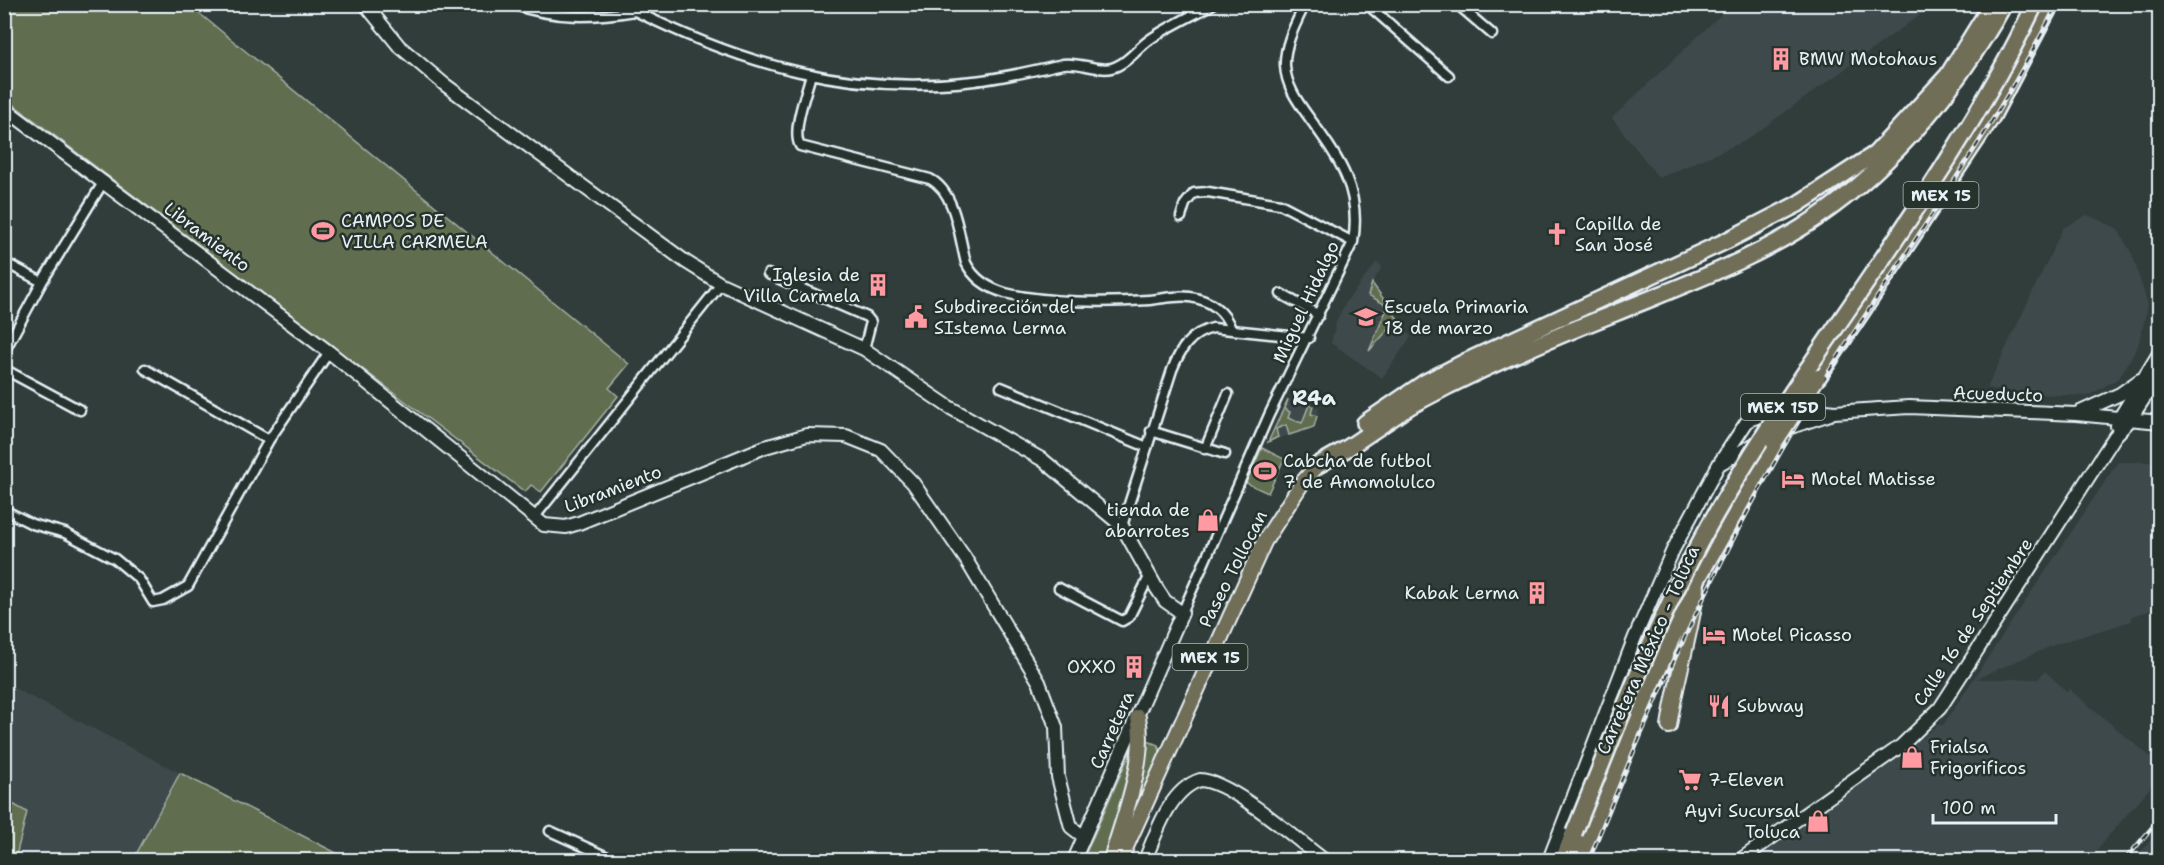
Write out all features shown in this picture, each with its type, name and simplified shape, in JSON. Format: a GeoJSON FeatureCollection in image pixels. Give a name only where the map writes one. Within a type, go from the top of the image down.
{"type":"FeatureCollection","features":[{"type":"Feature","properties":{"kind":"highway","name":"MEX 15"},"geometry":{"type":"LineString","coordinates":[[1318,465],[1366,422],[1424,383],[1726,241],[1798,204],[1875,154],[1948,75],[1992,4]]}},
{"type":"Feature","properties":{"kind":"highway"},"geometry":{"type":"LineString","coordinates":[[1318,465],[1410,406],[1448,386],[1548,340],[1709,274],[1800,228],[1869,177],[1918,129],[1975,52],[2004,4]]}},
{"type":"Feature","properties":{"kind":"highway","name":"MEX 15D"},"geometry":{"type":"LineString","coordinates":[[1563,861],[1657,629],[1724,499],[1957,147],[2013,51],[2035,4]]}},
{"type":"Feature","properties":{"kind":"highway","name":"Carretera México - Toluca"},"geometry":{"type":"LineString","coordinates":[[1818,377],[1985,128],[2039,32],[2051,4]]}},
{"type":"Feature","properties":{"kind":"highway","name":"Carretera México - Toluca"},"geometry":{"type":"LineString","coordinates":[[1579,861],[1631,732],[1698,578],[1774,444]]}},
{"type":"Feature","properties":{"kind":"main road"},"geometry":{"type":"LineString","coordinates":[[365,4],[399,46],[444,84],[686,262],[721,284],[864,349],[949,408],[1042,460],[1122,526],[1149,577],[1165,601],[1182,613]]}},
{"type":"Feature","properties":{"kind":"main road","name":"Libramiento"},"geometry":{"type":"LineString","coordinates":[[4,108],[329,352],[534,518],[551,527],[579,524],[765,447],[807,435],[846,436],[881,450],[914,483],[965,558],[1039,682],[1056,727],[1058,777],[1071,827],[1084,837]]}},
{"type":"Feature","properties":{"kind":"main road","name":"Calle 16 de Septiembre"},"geometry":{"type":"LineString","coordinates":[[1740,861],[1900,746],[1940,708],[2115,436],[2143,377],[2160,352]]}},
{"type":"Feature","properties":{"kind":"main road","name":"Carretera México - Toluca"},"geometry":{"type":"LineString","coordinates":[[1774,444],[1818,377]]}},
{"type":"Feature","properties":{"kind":"main road"},"geometry":{"type":"LineString","coordinates":[[2076,414],[2120,394],[2143,377]]}},
{"type":"Feature","properties":{"kind":"main road","name":"Calle 16 de Septiembre"},"geometry":{"type":"LineString","coordinates":[[2124,420],[2159,377]]}},
{"type":"Feature","properties":{"kind":"main road","name":"Acueducto"},"geometry":{"type":"LineString","coordinates":[[1834,412],[1908,407],[2076,414],[2160,422]]}},
{"type":"Feature","properties":{"kind":"main road"},"geometry":{"type":"LineString","coordinates":[[1549,861],[1635,637],[1673,550],[1719,464],[1748,420],[1783,409],[1803,408],[1834,412]]}},
{"type":"Feature","properties":{"kind":"main road"},"geometry":{"type":"LineString","coordinates":[[1719,464],[1791,425],[1834,412]]}},
{"type":"Feature","properties":{"kind":"main road","name":"Paseo Tollocan"},"geometry":{"type":"LineString","coordinates":[[1120,861],[1264,542],[1298,490],[1318,465]]}},
{"type":"Feature","properties":{"kind":"main road"},"geometry":{"type":"LineString","coordinates":[[1669,726],[1674,693],[1693,619],[1698,578]]}},
{"type":"Feature","properties":{"kind":"main road","name":"Carretera"},"geometry":{"type":"LineString","coordinates":[[1074,861],[1182,613]]}},
{"type":"Feature","properties":{"kind":"main road"},"geometry":{"type":"LineString","coordinates":[[1111,861],[1139,759],[1142,738],[1138,717]]}},
{"type":"Feature","properties":{"kind":"main road"},"geometry":{"type":"LineString","coordinates":[[1144,861],[1174,802],[1185,788],[1200,780],[1216,784],[1249,803],[1324,861]]}},
{"type":"Feature","properties":{"kind":"street"},"geometry":{"type":"LineString","coordinates":[[512,4],[564,17],[596,17],[632,8],[684,36],[785,70],[858,81],[919,85],[974,81],[1065,64],[1112,68],[1125,61],[1154,37],[1213,4]]}},
{"type":"Feature","properties":{"kind":"street","name":"Miguel Hidalgo"},"geometry":{"type":"LineString","coordinates":[[1182,613],[1269,415],[1309,338],[1353,242],[1356,218],[1352,190],[1343,167],[1295,98],[1284,63],[1289,42],[1305,4]]}},
{"type":"Feature","properties":{"kind":"street"},"geometry":{"type":"LineString","coordinates":[[1366,4],[1449,76]]}},
{"type":"Feature","properties":{"kind":"street"},"geometry":{"type":"LineString","coordinates":[[1456,4],[1492,34]]}},
{"type":"Feature","properties":{"kind":"street"},"geometry":{"type":"LineString","coordinates":[[811,74],[798,123],[796,140],[800,146],[930,179],[939,184],[949,200],[966,263],[971,273],[983,283],[1005,293],[1049,298],[1131,301],[1191,297],[1220,309],[1228,320],[1231,330]]}},
{"type":"Feature","properties":{"kind":"street"},"geometry":{"type":"LineString","coordinates":[[4,352],[42,282],[104,181]]}},
{"type":"Feature","properties":{"kind":"street"},"geometry":{"type":"LineString","coordinates":[[1181,217],[1185,204],[1194,193],[1208,192],[1280,204],[1353,242]]}},
{"type":"Feature","properties":{"kind":"street"},"geometry":{"type":"LineString","coordinates":[[4,262],[42,282]]}},
{"type":"Feature","properties":{"kind":"street"},"geometry":{"type":"LineString","coordinates":[[768,274],[867,317],[871,322],[864,349]]}},
{"type":"Feature","properties":{"kind":"street"},"geometry":{"type":"LineString","coordinates":[[534,518],[721,284]]}},
{"type":"Feature","properties":{"kind":"street"},"geometry":{"type":"LineString","coordinates":[[1281,294],[1319,315]]}},
{"type":"Feature","properties":{"kind":"street"},"geometry":{"type":"LineString","coordinates":[[1122,526],[1151,431],[1180,350],[1204,330],[1231,330],[1309,338]]}},
{"type":"Feature","properties":{"kind":"street"},"geometry":{"type":"LineString","coordinates":[[4,510],[32,524],[65,533],[115,559],[139,579],[153,602],[163,600],[188,586],[269,440],[329,352]]}},
{"type":"Feature","properties":{"kind":"street"},"geometry":{"type":"LineString","coordinates":[[4,369],[80,410]]}},
{"type":"Feature","properties":{"kind":"street"},"geometry":{"type":"LineString","coordinates":[[145,369],[269,440]]}},
{"type":"Feature","properties":{"kind":"street"},"geometry":{"type":"LineString","coordinates":[[1001,387],[1147,447]]}},
{"type":"Feature","properties":{"kind":"street"},"geometry":{"type":"LineString","coordinates":[[1205,449],[1228,394]]}},
{"type":"Feature","properties":{"kind":"street"},"geometry":{"type":"LineString","coordinates":[[1151,431],[1225,454]]}},
{"type":"Feature","properties":{"kind":"street"},"geometry":{"type":"LineString","coordinates":[[1059,588],[1122,621],[1129,617],[1149,577]]}},
{"type":"Feature","properties":{"kind":"street"},"geometry":{"type":"LineString","coordinates":[[550,831],[614,861]]}},
{"type":"Feature","properties":{"kind":"shaded area"},"geometry":{"type":"Polygon","coordinates":[[[1731,5],[1934,5],[1745,141],[1659,178],[1612,118],[1731,5]]]}},
{"type":"Feature","properties":{"kind":"shaded area"},"geometry":{"type":"Polygon","coordinates":[[[2087,215],[2117,228],[2132,254],[2148,305],[2138,346],[2119,378],[2088,396],[2028,394],[1987,388],[2063,228],[2087,215]]]}},
{"type":"Feature","properties":{"kind":"shaded area","name":"Escuela Primaria 18 de marzo"},"geometry":{"type":"Polygon","coordinates":[[[1377,262],[1382,267],[1372,283],[1411,337],[1382,378],[1331,343],[1337,319],[1346,302],[1377,262]]]}},
{"type":"Feature","properties":{"kind":"shaded area"},"geometry":{"type":"Polygon","coordinates":[[[1288,399],[1319,408],[1314,427],[1268,442],[1288,399]]]}},
{"type":"Feature","properties":{"kind":"shaded area"},"geometry":{"type":"Polygon","coordinates":[[[2118,462],[2159,462],[2159,608],[2132,616],[2132,621],[2056,644],[1976,679],[2038,679],[2045,671],[2067,692],[2069,689],[2159,764],[2159,777],[2088,860],[1754,860],[1902,755],[1938,725],[1943,725],[2118,462]]]}},
{"type":"Feature","properties":{"kind":"shaded area"},"geometry":{"type":"Polygon","coordinates":[[[4,683],[180,773],[350,860],[5,860],[4,683]]]}},
{"type":"Feature","properties":{"kind":"shaded area"},"geometry":{"type":"Polygon","coordinates":[[[2159,830],[2159,860],[2134,860],[2159,830]]]}},
{"type":"Feature","properties":{"kind":"green space","name":"CAMPOS DE VILLA CARMELA"},"geometry":{"type":"Polygon","coordinates":[[[4,5],[189,5],[629,364],[609,388],[618,396],[541,492],[531,485],[525,492],[5,98],[4,5]]]}},
{"type":"Feature","properties":{"kind":"green space"},"geometry":{"type":"Polygon","coordinates":[[[1372,283],[1398,319],[1369,351],[1388,306],[1368,295],[1372,283]]]}},
{"type":"Feature","properties":{"kind":"green space"},"geometry":{"type":"Polygon","coordinates":[[[1288,399],[1285,409],[1290,412],[1288,418],[1302,423],[1309,405],[1313,406],[1311,414],[1317,416],[1314,427],[1289,435],[1286,425],[1276,429],[1278,437],[1268,442],[1288,399]]]}},
{"type":"Feature","properties":{"kind":"green space","name":"Cabcha de futbol 7 de Amomolulco"},"geometry":{"type":"Polygon","coordinates":[[[1262,448],[1284,459],[1268,493],[1246,483],[1262,448]]]}},
{"type":"Feature","properties":{"kind":"green space"},"geometry":{"type":"Polygon","coordinates":[[[1148,741],[1158,745],[1161,754],[1119,860],[1083,860],[1133,746],[1148,741]]]}},
{"type":"Feature","properties":{"kind":"green space"},"geometry":{"type":"Polygon","coordinates":[[[180,773],[350,860],[133,860],[180,773]]]}},
{"type":"Feature","properties":{"kind":"green space"},"geometry":{"type":"Polygon","coordinates":[[[4,799],[27,812],[15,860],[5,860],[4,799]]]}},
{"type":"Feature","properties":{"kind":"railway"},"geometry":{"type":"LineString","coordinates":[[1589,860],[1664,682],[1749,509],[1813,397],[1971,155],[2057,4]]}},
{"type":"Feature","properties":{"kind":"railway"},"geometry":{"type":"LineString","coordinates":[[2125,860],[2160,818]]}},
{"type":"Feature","properties":{"kind":"place","name":"BMW Motohaus"},"geometry":{"type":"Point","coordinates":[1781,59]}},
{"type":"Feature","properties":{"kind":"place","name":"CAMPOS DE VILLA CARMELA"},"geometry":{"type":"Point","coordinates":[323,231]}},
{"type":"Feature","properties":{"kind":"place","name":"Capilla de San José"},"geometry":{"type":"Point","coordinates":[1557,234]}},
{"type":"Feature","properties":{"kind":"place","name":"Iglesia de Villa Carmela"},"geometry":{"type":"Point","coordinates":[878,285]}},
{"type":"Feature","properties":{"kind":"place","name":"Subdirección del SIstema Lerma"},"geometry":{"type":"Point","coordinates":[916,317]}},
{"type":"Feature","properties":{"kind":"place","name":"Escuela Primaria 18 de marzo"},"geometry":{"type":"Point","coordinates":[1366,317]}},
{"type":"Feature","properties":{"kind":"place","name":"Cabcha de futbol 7 de Amomolulco"},"geometry":{"type":"Point","coordinates":[1265,471]}},
{"type":"Feature","properties":{"kind":"place","name":"Motel Matisse"},"geometry":{"type":"Point","coordinates":[1793,479]}},
{"type":"Feature","properties":{"kind":"place","name":"tienda de abarrotes"},"geometry":{"type":"Point","coordinates":[1208,520]}},
{"type":"Feature","properties":{"kind":"place","name":"Kabak Lerma"},"geometry":{"type":"Point","coordinates":[1537,593]}},
{"type":"Feature","properties":{"kind":"place","name":"Motel Picasso"},"geometry":{"type":"Point","coordinates":[1714,635]}},
{"type":"Feature","properties":{"kind":"place","name":"OXXO"},"geometry":{"type":"Point","coordinates":[1134,667]}},
{"type":"Feature","properties":{"kind":"place","name":"Subway"},"geometry":{"type":"Point","coordinates":[1719,706]}},
{"type":"Feature","properties":{"kind":"place","name":"Frialsa Frigorificos"},"geometry":{"type":"Point","coordinates":[1912,757]}},
{"type":"Feature","properties":{"kind":"place","name":"7-Eleven"},"geometry":{"type":"Point","coordinates":[1690,780]}},
{"type":"Feature","properties":{"kind":"place","name":"Ayvi Sucursal Toluca"},"geometry":{"type":"Point","coordinates":[1818,821]}},
{"type":"Feature","properties":{"kind":"district","name":"R4a"},"geometry":{"type":"Point","coordinates":[1314,398]}}]}
